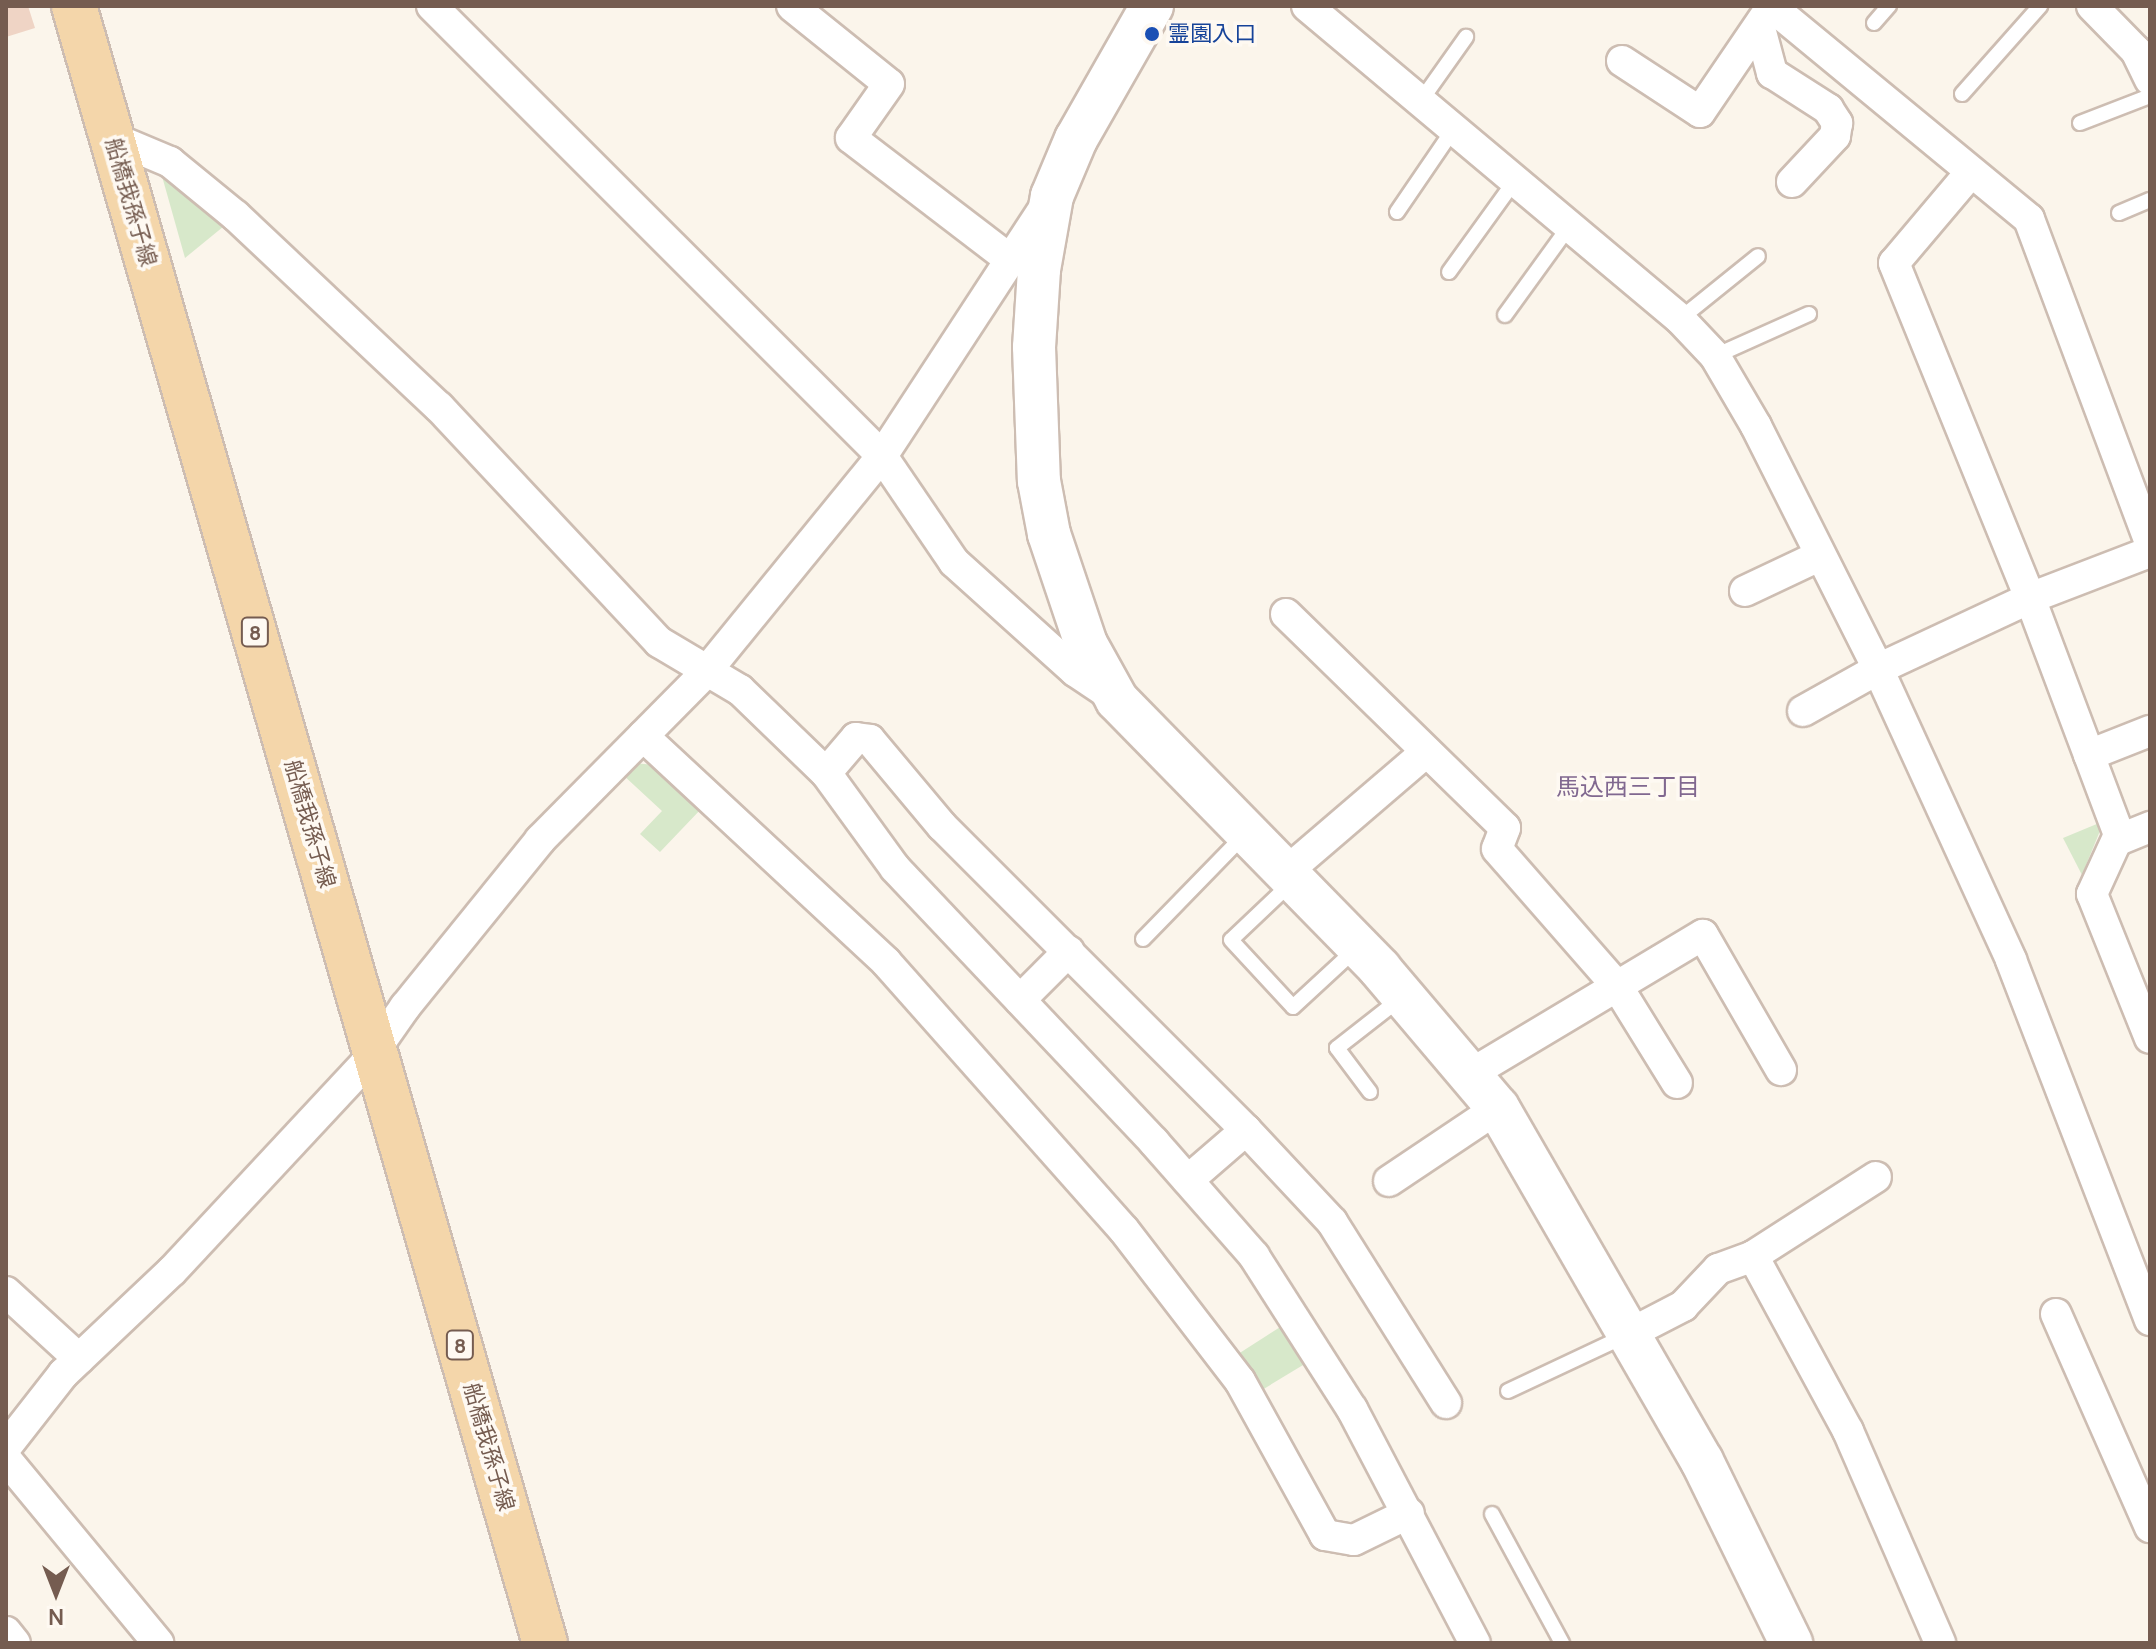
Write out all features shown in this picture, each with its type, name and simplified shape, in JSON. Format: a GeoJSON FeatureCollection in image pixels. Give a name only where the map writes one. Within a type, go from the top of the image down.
{"type":"FeatureCollection","features":[{"type":"Feature","properties":{"kind":"main road","name":"船橋我孫子線"},"geometry":{"type":"LineString","coordinates":[[74,6],[545,1643]]}},
{"type":"Feature","properties":{"kind":"street"},"geometry":{"type":"LineString","coordinates":[[432,6],[882,456],[954,562],[1075,671],[1117,700],[1404,995],[1472,1073],[1498,1108],[1631,1333],[1702,1461],[1791,1643]]}},
{"type":"Feature","properties":{"kind":"street"},"geometry":{"type":"LineString","coordinates":[[792,6],[889,84],[851,138],[1009,259]]}},
{"type":"Feature","properties":{"kind":"street"},"geometry":{"type":"LineString","coordinates":[[6,1446],[79,1359],[172,1271],[365,1064],[375,1046],[540,840],[705,673],[882,456],[1052,196],[1076,139],[1152,6]]}},
{"type":"Feature","properties":{"kind":"street"},"geometry":{"type":"LineString","coordinates":[[1307,6],[1680,319],[1715,356],[1756,426],[1878,669],[2011,960],[2150,1320]]}},
{"type":"Feature","properties":{"kind":"street"},"geometry":{"type":"LineString","coordinates":[[2092,6],[2143,48],[2150,80]]}},
{"type":"Feature","properties":{"kind":"street"},"geometry":{"type":"LineString","coordinates":[[1622,61],[1700,112],[1764,13]]}},
{"type":"Feature","properties":{"kind":"street"},"geometry":{"type":"LineString","coordinates":[[1764,13],[2029,219],[2150,543]]}},
{"type":"Feature","properties":{"kind":"street"},"geometry":{"type":"LineString","coordinates":[[1764,13],[1772,73],[1828,109],[1837,123],[1835,136],[1792,182]]}},
{"type":"Feature","properties":{"kind":"street"},"geometry":{"type":"LineString","coordinates":[[113,138],[170,162],[236,216],[439,407],[659,642],[705,673],[740,690],[826,773],[895,868],[1188,1180],[1254,1256],[1352,1409],[1475,1643]]}},
{"type":"Feature","properties":{"kind":"street"},"geometry":{"type":"LineString","coordinates":[[1971,172],[1894,263],[2030,598],[2118,840]]}},
{"type":"Feature","properties":{"kind":"street"},"geometry":{"type":"LineString","coordinates":[[1052,196],[1039,270],[1034,347],[1039,481],[1067,592],[1086,644],[1117,700]]}},
{"type":"Feature","properties":{"kind":"street"},"geometry":{"type":"LineString","coordinates":[[1803,711],[1878,669],[2030,598],[2150,552]]}},
{"type":"Feature","properties":{"kind":"street"},"geometry":{"type":"LineString","coordinates":[[1745,591],[1819,556]]}},
{"type":"Feature","properties":{"kind":"street"},"geometry":{"type":"LineString","coordinates":[[1286,614],[1505,828],[1497,849],[1617,986],[1677,1083]]}},
{"type":"Feature","properties":{"kind":"street"},"geometry":{"type":"LineString","coordinates":[[2089,755],[2150,731]]}},
{"type":"Feature","properties":{"kind":"street"},"geometry":{"type":"LineString","coordinates":[[643,736],[886,962],[1124,1230],[1240,1381],[1325,1535],[1354,1540],[1409,1513]]}},
{"type":"Feature","properties":{"kind":"street"},"geometry":{"type":"LineString","coordinates":[[826,773],[856,738],[870,740],[942,826],[1246,1130],[1332,1222],[1446,1403]]}},
{"type":"Feature","properties":{"kind":"street"},"geometry":{"type":"LineString","coordinates":[[1289,877],[1426,752]]}},
{"type":"Feature","properties":{"kind":"street"},"geometry":{"type":"LineString","coordinates":[[2149,1033],[2092,894],[2118,840],[2150,827]]}},
{"type":"Feature","properties":{"kind":"street"},"geometry":{"type":"LineString","coordinates":[[1472,1073],[1703,935],[1781,1070]]}},
{"type":"Feature","properties":{"kind":"street"},"geometry":{"type":"LineString","coordinates":[[1020,1000],[1069,951]]}},
{"type":"Feature","properties":{"kind":"street"},"geometry":{"type":"LineString","coordinates":[[1389,1181],[1498,1108]]}},
{"type":"Feature","properties":{"kind":"street"},"geometry":{"type":"LineString","coordinates":[[1188,1180],[1246,1130]]}},
{"type":"Feature","properties":{"kind":"street"},"geometry":{"type":"LineString","coordinates":[[1631,1333],[1683,1306],[1718,1269],[1753,1256],[1876,1177]]}},
{"type":"Feature","properties":{"kind":"street"},"geometry":{"type":"LineString","coordinates":[[1753,1256],[1848,1431],[1940,1643]]}},
{"type":"Feature","properties":{"kind":"street"},"geometry":{"type":"LineString","coordinates":[[6,1292],[79,1359]]}},
{"type":"Feature","properties":{"kind":"street"},"geometry":{"type":"LineString","coordinates":[[2056,1314],[2150,1527]]}},
{"type":"Feature","properties":{"kind":"street"},"geometry":{"type":"LineString","coordinates":[[6,1459],[158,1643]]}},
{"type":"Feature","properties":{"kind":"street"},"geometry":{"type":"LineString","coordinates":[[6,1632],[15,1643]]}},
{"type":"Feature","properties":{"kind":"lane"},"geometry":{"type":"LineString","coordinates":[[1874,23],[1889,6]]}},
{"type":"Feature","properties":{"kind":"lane"},"geometry":{"type":"LineString","coordinates":[[1962,94],[2040,6]]}},
{"type":"Feature","properties":{"kind":"lane"},"geometry":{"type":"LineString","coordinates":[[1420,102],[1466,37]]}},
{"type":"Feature","properties":{"kind":"lane"},"geometry":{"type":"LineString","coordinates":[[2080,123],[2150,96]]}},
{"type":"Feature","properties":{"kind":"lane"},"geometry":{"type":"LineString","coordinates":[[1397,212],[1453,130]]}},
{"type":"Feature","properties":{"kind":"lane"},"geometry":{"type":"LineString","coordinates":[[1449,272],[1514,182]]}},
{"type":"Feature","properties":{"kind":"lane"},"geometry":{"type":"LineString","coordinates":[[2119,213],[2150,200]]}},
{"type":"Feature","properties":{"kind":"lane"},"geometry":{"type":"LineString","coordinates":[[1505,315],[1568,228]]}},
{"type":"Feature","properties":{"kind":"lane"},"geometry":{"type":"LineString","coordinates":[[1680,319],[1758,256]]}},
{"type":"Feature","properties":{"kind":"lane"},"geometry":{"type":"LineString","coordinates":[[1715,356],[1809,314]]}},
{"type":"Feature","properties":{"kind":"lane"},"geometry":{"type":"LineString","coordinates":[[1143,939],[1246,833]]}},
{"type":"Feature","properties":{"kind":"lane"},"geometry":{"type":"LineString","coordinates":[[1289,877],[1231,940],[1293,1007],[1358,947]]}},
{"type":"Feature","properties":{"kind":"lane"},"geometry":{"type":"LineString","coordinates":[[1370,1092],[1337,1048],[1404,995]]}},
{"type":"Feature","properties":{"kind":"lane"},"geometry":{"type":"LineString","coordinates":[[1508,1391],[1631,1333]]}},
{"type":"Feature","properties":{"kind":"lane"},"geometry":{"type":"LineString","coordinates":[[1492,1514],[1562,1643]]}},
{"type":"Feature","properties":{"kind":"green space"},"geometry":{"type":"Polygon","coordinates":[[[158,162],[229,222],[185,258],[158,162]]]}},
{"type":"Feature","properties":{"kind":"green space"},"geometry":{"type":"Polygon","coordinates":[[[632,763],[656,765],[702,808],[660,852],[640,834],[662,811],[622,774],[632,763]]]}},
{"type":"Feature","properties":{"kind":"green space"},"geometry":{"type":"Polygon","coordinates":[[[2104,821],[2082,875],[2063,838],[2104,821]]]}},
{"type":"Feature","properties":{"kind":"green space"},"geometry":{"type":"Polygon","coordinates":[[[1288,1322],[1313,1359],[1257,1393],[1235,1356],[1288,1322]]]}},
{"type":"Feature","properties":{"kind":"building"},"geometry":{"type":"Polygon","coordinates":[[[6,6],[28,6],[35,28],[6,37],[6,6]]]}},
{"type":"Feature","properties":{"kind":"place","name":"霊園入口"},"geometry":{"type":"Point","coordinates":[1152,34]}},
{"type":"Feature","properties":{"kind":"district","name":"馬込西三丁目"},"geometry":{"type":"Point","coordinates":[1628,786]}}]}
